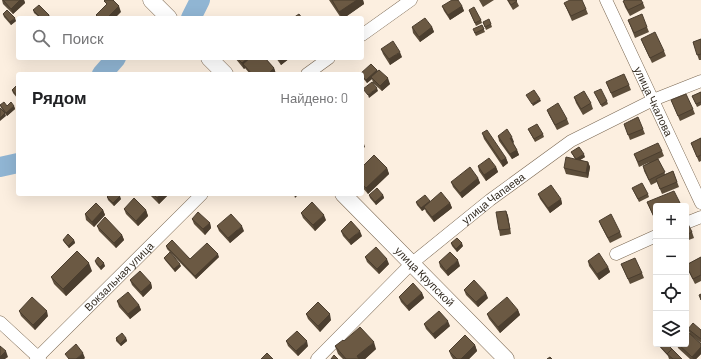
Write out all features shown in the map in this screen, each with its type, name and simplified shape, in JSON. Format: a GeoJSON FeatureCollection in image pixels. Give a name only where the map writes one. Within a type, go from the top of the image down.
{"type":"FeatureCollection","features":[{"type":"Feature","properties":{"kind":"main road"},"geometry":{"type":"LineString","coordinates":[[211,60],[223,72]]}},
{"type":"Feature","properties":{"kind":"main road","name":"улица Крупской"},"geometry":{"type":"LineString","coordinates":[[345,196],[506,359]]}},
{"type":"Feature","properties":{"kind":"street"},"geometry":{"type":"LineString","coordinates":[[364,34],[411,0]]}},
{"type":"Feature","properties":{"kind":"street","name":"улица Чкалова"},"geometry":{"type":"LineString","coordinates":[[606,0],[701,203]]}},
{"type":"Feature","properties":{"kind":"street"},"geometry":{"type":"LineString","coordinates":[[310,72],[326,60]]}},
{"type":"Feature","properties":{"kind":"street","name":"улица Чапаева"},"geometry":{"type":"LineString","coordinates":[[317,359],[411,264],[490,200],[571,142],[652,100],[701,81]]}},
{"type":"Feature","properties":{"kind":"street","name":"Вокзальная улица"},"geometry":{"type":"LineString","coordinates":[[38,358],[200,196]]}},
{"type":"Feature","properties":{"kind":"street"},"geometry":{"type":"LineString","coordinates":[[689,222],[701,217]]}},
{"type":"Feature","properties":{"kind":"street"},"geometry":{"type":"LineString","coordinates":[[616,254],[653,237]]}},
{"type":"Feature","properties":{"kind":"street"},"geometry":{"type":"LineString","coordinates":[[0,322],[38,358]]}},
{"type":"Feature","properties":{"kind":"building"},"geometry":{"type":"Polygon","coordinates":[[[3,0],[20,0],[11,9],[3,0]]]}},
{"type":"Feature","properties":{"kind":"building"},"geometry":{"type":"Polygon","coordinates":[[[113,0],[119,6],[109,16],[97,16],[96,15],[107,4],[104,1],[113,0]]]}},
{"type":"Feature","properties":{"kind":"building"},"geometry":{"type":"Polygon","coordinates":[[[332,0],[357,0],[339,12],[332,0]]]}},
{"type":"Feature","properties":{"kind":"building"},"geometry":{"type":"Polygon","coordinates":[[[452,0],[458,0],[462,6],[448,15],[442,6],[452,0]]]}},
{"type":"Feature","properties":{"kind":"building"},"geometry":{"type":"Polygon","coordinates":[[[508,0],[516,0],[517,1],[511,5],[508,0]]]}},
{"type":"Feature","properties":{"kind":"building"},"geometry":{"type":"Polygon","coordinates":[[[570,0],[582,0],[586,9],[571,16],[564,3],[570,0]]]}},
{"type":"Feature","properties":{"kind":"building"},"geometry":{"type":"Polygon","coordinates":[[[641,0],[643,3],[628,10],[623,1],[641,0]]]}},
{"type":"Feature","properties":{"kind":"building"},"geometry":{"type":"Polygon","coordinates":[[[39,5],[49,15],[39,16],[33,10],[39,5]]]}},
{"type":"Feature","properties":{"kind":"building"},"geometry":{"type":"Polygon","coordinates":[[[474,7],[481,20],[475,23],[469,10],[474,7]]]}},
{"type":"Feature","properties":{"kind":"building"},"geometry":{"type":"Polygon","coordinates":[[[7,10],[15,18],[10,22],[3,14],[7,10]]]}},
{"type":"Feature","properties":{"kind":"building"},"geometry":{"type":"Polygon","coordinates":[[[642,14],[647,27],[634,33],[628,20],[642,14]]]}},
{"type":"Feature","properties":{"kind":"building"},"geometry":{"type":"Polygon","coordinates":[[[425,18],[432,27],[419,37],[412,27],[425,18]]]}},
{"type":"Feature","properties":{"kind":"building"},"geometry":{"type":"Polygon","coordinates":[[[489,19],[491,24],[485,27],[483,22],[489,19]]]}},
{"type":"Feature","properties":{"kind":"building"},"geometry":{"type":"Polygon","coordinates":[[[482,25],[484,29],[475,33],[473,29],[482,25]]]}},
{"type":"Feature","properties":{"kind":"building"},"geometry":{"type":"Polygon","coordinates":[[[655,32],[664,51],[650,58],[641,39],[655,32]]]}},
{"type":"Feature","properties":{"kind":"building"},"geometry":{"type":"Polygon","coordinates":[[[701,39],[701,54],[697,55],[693,42],[701,39]]]}},
{"type":"Feature","properties":{"kind":"building"},"geometry":{"type":"Polygon","coordinates":[[[393,41],[400,52],[389,59],[381,49],[393,41]]]}},
{"type":"Feature","properties":{"kind":"building"},"geometry":{"type":"Polygon","coordinates":[[[248,60],[267,60],[274,68],[270,72],[250,72],[243,64],[248,60]]]}},
{"type":"Feature","properties":{"kind":"building"},"geometry":{"type":"Polygon","coordinates":[[[371,64],[377,70],[366,80],[364,78],[364,72],[362,72],[371,64]]]}},
{"type":"Feature","properties":{"kind":"building"},"geometry":{"type":"Polygon","coordinates":[[[379,70],[388,78],[380,86],[371,77],[379,70]]]}},
{"type":"Feature","properties":{"kind":"building"},"geometry":{"type":"Polygon","coordinates":[[[624,74],[629,85],[611,93],[606,82],[624,74]]]}},
{"type":"Feature","properties":{"kind":"building"},"geometry":{"type":"Polygon","coordinates":[[[372,82],[377,88],[368,95],[364,88],[372,82]]]}},
{"type":"Feature","properties":{"kind":"building"},"geometry":{"type":"Polygon","coordinates":[[[16,86],[16,95],[12,90],[16,86]]]}},
{"type":"Feature","properties":{"kind":"building"},"geometry":{"type":"Polygon","coordinates":[[[601,89],[607,101],[601,105],[594,92],[601,89]]]}},
{"type":"Feature","properties":{"kind":"building"},"geometry":{"type":"Polygon","coordinates":[[[534,90],[540,99],[532,104],[526,95],[534,90]]]}},
{"type":"Feature","properties":{"kind":"building"},"geometry":{"type":"Polygon","coordinates":[[[584,91],[591,103],[581,109],[574,97],[584,91]]]}},
{"type":"Feature","properties":{"kind":"building"},"geometry":{"type":"Polygon","coordinates":[[[701,92],[701,102],[696,104],[692,96],[701,92]]]}},
{"type":"Feature","properties":{"kind":"building"},"geometry":{"type":"Polygon","coordinates":[[[686,94],[693,109],[678,116],[671,100],[686,94]]]}},
{"type":"Feature","properties":{"kind":"building"},"geometry":{"type":"Polygon","coordinates":[[[4,102],[7,106],[11,102],[14,106],[6,113],[0,105],[4,102]]]}},
{"type":"Feature","properties":{"kind":"building"},"geometry":{"type":"Polygon","coordinates":[[[558,103],[567,119],[555,125],[547,110],[558,103]]]}},
{"type":"Feature","properties":{"kind":"building"},"geometry":{"type":"Polygon","coordinates":[[[0,108],[5,113],[0,118],[0,108]]]}},
{"type":"Feature","properties":{"kind":"building"},"geometry":{"type":"Polygon","coordinates":[[[638,117],[643,129],[628,135],[624,124],[638,117]]]}},
{"type":"Feature","properties":{"kind":"building"},"geometry":{"type":"Polygon","coordinates":[[[537,124],[543,134],[534,139],[528,129],[537,124]]]}},
{"type":"Feature","properties":{"kind":"building"},"geometry":{"type":"Polygon","coordinates":[[[507,129],[517,150],[510,154],[498,136],[507,129]]]}},
{"type":"Feature","properties":{"kind":"building"},"geometry":{"type":"Polygon","coordinates":[[[487,130],[506,158],[501,161],[482,133],[487,130]]]}},
{"type":"Feature","properties":{"kind":"building"},"geometry":{"type":"Polygon","coordinates":[[[701,138],[701,155],[697,157],[691,143],[701,138]]]}},
{"type":"Feature","properties":{"kind":"building"},"geometry":{"type":"Polygon","coordinates":[[[658,143],[662,151],[638,162],[634,154],[658,143]]]}},
{"type":"Feature","properties":{"kind":"building"},"geometry":{"type":"Polygon","coordinates":[[[579,147],[584,154],[576,159],[571,152],[579,147]]]}},
{"type":"Feature","properties":{"kind":"building"},"geometry":{"type":"Polygon","coordinates":[[[374,155],[387,168],[366,188],[364,186],[364,165],[374,155]]]}},
{"type":"Feature","properties":{"kind":"building"},"geometry":{"type":"Polygon","coordinates":[[[566,157],[588,162],[586,173],[564,168],[566,157]]]}},
{"type":"Feature","properties":{"kind":"building"},"geometry":{"type":"Polygon","coordinates":[[[489,158],[496,167],[484,175],[478,166],[489,158]]]}},
{"type":"Feature","properties":{"kind":"building"},"geometry":{"type":"Polygon","coordinates":[[[658,159],[665,172],[649,180],[643,166],[658,159]]]}},
{"type":"Feature","properties":{"kind":"building"},"geometry":{"type":"Polygon","coordinates":[[[470,167],[478,178],[460,193],[451,182],[470,167]]]}},
{"type":"Feature","properties":{"kind":"building"},"geometry":{"type":"Polygon","coordinates":[[[673,171],[677,182],[660,189],[656,179],[673,171]]]}},
{"type":"Feature","properties":{"kind":"building"},"geometry":{"type":"Polygon","coordinates":[[[642,183],[648,194],[638,199],[632,188],[642,183]]]}},
{"type":"Feature","properties":{"kind":"building"},"geometry":{"type":"Polygon","coordinates":[[[551,185],[561,199],[548,208],[538,194],[551,185]]]}},
{"type":"Feature","properties":{"kind":"building"},"geometry":{"type":"Polygon","coordinates":[[[377,188],[383,195],[375,202],[369,195],[377,188]]]}},
{"type":"Feature","properties":{"kind":"building"},"geometry":{"type":"Polygon","coordinates":[[[674,191],[680,203],[653,203],[653,215],[647,202],[674,191]]]}},
{"type":"Feature","properties":{"kind":"building"},"geometry":{"type":"Polygon","coordinates":[[[441,192],[450,203],[432,217],[424,207],[441,192]]]}},
{"type":"Feature","properties":{"kind":"building"},"geometry":{"type":"Polygon","coordinates":[[[425,195],[430,201],[421,208],[416,202],[425,195]]]}},
{"type":"Feature","properties":{"kind":"building"},"geometry":{"type":"Polygon","coordinates":[[[108,196],[120,196],[113,203],[107,197],[108,196]]]}},
{"type":"Feature","properties":{"kind":"building"},"geometry":{"type":"Polygon","coordinates":[[[134,198],[146,210],[136,221],[124,209],[134,198]]]}},
{"type":"Feature","properties":{"kind":"building"},"geometry":{"type":"Polygon","coordinates":[[[312,202],[324,215],[313,225],[301,213],[312,202]]]}},
{"type":"Feature","properties":{"kind":"building"},"geometry":{"type":"Polygon","coordinates":[[[96,203],[103,210],[92,222],[85,214],[96,203]]]}},
{"type":"Feature","properties":{"kind":"building"},"geometry":{"type":"Polygon","coordinates":[[[506,211],[510,229],[499,230],[496,212],[506,211]]]}},
{"type":"Feature","properties":{"kind":"building"},"geometry":{"type":"Polygon","coordinates":[[[198,212],[210,223],[203,229],[192,219],[198,212]]]}},
{"type":"Feature","properties":{"kind":"building"},"geometry":{"type":"Polygon","coordinates":[[[231,214],[242,226],[228,238],[217,226],[231,214]]]}},
{"type":"Feature","properties":{"kind":"building"},"geometry":{"type":"Polygon","coordinates":[[[611,214],[620,232],[608,238],[599,221],[611,214]]]}},
{"type":"Feature","properties":{"kind":"building"},"geometry":{"type":"Polygon","coordinates":[[[105,217],[122,235],[114,243],[97,226],[105,217]]]}},
{"type":"Feature","properties":{"kind":"building"},"geometry":{"type":"Polygon","coordinates":[[[351,221],[360,231],[349,240],[341,231],[351,221]]]}},
{"type":"Feature","properties":{"kind":"building"},"geometry":{"type":"Polygon","coordinates":[[[689,226],[692,232],[689,234],[689,226]]]}},
{"type":"Feature","properties":{"kind":"building"},"geometry":{"type":"Polygon","coordinates":[[[68,234],[74,240],[68,246],[63,240],[68,234]]]}},
{"type":"Feature","properties":{"kind":"building"},"geometry":{"type":"Polygon","coordinates":[[[457,238],[462,243],[456,249],[451,243],[457,238]]]}},
{"type":"Feature","properties":{"kind":"building"},"geometry":{"type":"Polygon","coordinates":[[[172,240],[190,259],[207,243],[218,254],[195,276],[166,246],[172,240]]]}},
{"type":"Feature","properties":{"kind":"building"},"geometry":{"type":"Polygon","coordinates":[[[376,247],[387,259],[377,269],[365,257],[376,247]]]}},
{"type":"Feature","properties":{"kind":"building"},"geometry":{"type":"Polygon","coordinates":[[[77,251],[89,263],[63,289],[51,277],[77,251]]]}},
{"type":"Feature","properties":{"kind":"building"},"geometry":{"type":"Polygon","coordinates":[[[170,252],[180,264],[174,269],[164,258],[170,252]]]}},
{"type":"Feature","properties":{"kind":"building"},"geometry":{"type":"Polygon","coordinates":[[[450,252],[458,260],[446,271],[439,262],[450,252]]]}},
{"type":"Feature","properties":{"kind":"building"},"geometry":{"type":"Polygon","coordinates":[[[599,253],[608,267],[597,274],[588,261],[599,253]]]}},
{"type":"Feature","properties":{"kind":"building"},"geometry":{"type":"Polygon","coordinates":[[[98,257],[104,263],[100,267],[95,261],[98,257]]]}},
{"type":"Feature","properties":{"kind":"building"},"geometry":{"type":"Polygon","coordinates":[[[701,257],[701,275],[693,279],[689,271],[689,263],[701,257]]]}},
{"type":"Feature","properties":{"kind":"building"},"geometry":{"type":"Polygon","coordinates":[[[635,258],[642,273],[628,279],[621,264],[635,258]]]}},
{"type":"Feature","properties":{"kind":"building"},"geometry":{"type":"Polygon","coordinates":[[[140,271],[151,283],[141,292],[130,280],[140,271]]]}},
{"type":"Feature","properties":{"kind":"building"},"geometry":{"type":"Polygon","coordinates":[[[474,280],[486,293],[476,302],[464,290],[474,280]]]}},
{"type":"Feature","properties":{"kind":"building"},"geometry":{"type":"Polygon","coordinates":[[[413,283],[422,293],[407,306],[399,297],[413,283]]]}},
{"type":"Feature","properties":{"kind":"building"},"geometry":{"type":"Polygon","coordinates":[[[128,292],[139,305],[128,314],[117,301],[128,292]]]}},
{"type":"Feature","properties":{"kind":"building"},"geometry":{"type":"Polygon","coordinates":[[[32,297],[47,311],[33,325],[19,311],[32,297]]]}},
{"type":"Feature","properties":{"kind":"building"},"geometry":{"type":"Polygon","coordinates":[[[507,297],[518,310],[498,327],[487,314],[507,297]]]}},
{"type":"Feature","properties":{"kind":"building"},"geometry":{"type":"Polygon","coordinates":[[[318,302],[330,314],[318,326],[306,314],[318,302]]]}},
{"type":"Feature","properties":{"kind":"building"},"geometry":{"type":"Polygon","coordinates":[[[439,311],[448,321],[433,334],[424,324],[439,311]]]}},
{"type":"Feature","properties":{"kind":"building"},"geometry":{"type":"Polygon","coordinates":[[[693,323],[701,330],[701,339],[689,330],[693,323]]]}},
{"type":"Feature","properties":{"kind":"building"},"geometry":{"type":"Polygon","coordinates":[[[360,327],[374,342],[357,356],[359,359],[346,359],[335,346],[343,340],[344,341],[360,327]]]}},
{"type":"Feature","properties":{"kind":"building"},"geometry":{"type":"Polygon","coordinates":[[[297,331],[307,341],[296,351],[286,341],[297,331]]]}},
{"type":"Feature","properties":{"kind":"building"},"geometry":{"type":"Polygon","coordinates":[[[122,333],[126,338],[120,344],[116,338],[122,333]]]}},
{"type":"Feature","properties":{"kind":"building"},"geometry":{"type":"Polygon","coordinates":[[[689,333],[701,344],[701,347],[692,357],[681,347],[689,347],[689,333]]]}},
{"type":"Feature","properties":{"kind":"building"},"geometry":{"type":"Polygon","coordinates":[[[465,335],[475,345],[461,359],[457,359],[449,351],[465,335]]]}},
{"type":"Feature","properties":{"kind":"building"},"geometry":{"type":"Polygon","coordinates":[[[76,344],[83,353],[76,359],[69,359],[65,354],[76,344]]]}},
{"type":"Feature","properties":{"kind":"building"},"geometry":{"type":"Polygon","coordinates":[[[0,346],[6,351],[0,357],[0,346]]]}},
{"type":"Feature","properties":{"kind":"building"},"geometry":{"type":"Polygon","coordinates":[[[661,347],[670,347],[672,349],[667,354],[661,347]]]}},
{"type":"Feature","properties":{"kind":"building"},"geometry":{"type":"Polygon","coordinates":[[[672,349],[682,359],[673,359],[667,354],[672,349]]]}},
{"type":"Feature","properties":{"kind":"building"},"geometry":{"type":"Polygon","coordinates":[[[267,353],[273,359],[261,359],[267,353]]]}},
{"type":"Feature","properties":{"kind":"building"},"geometry":{"type":"Polygon","coordinates":[[[334,355],[338,359],[331,359],[334,355]]]}},
{"type":"Feature","properties":{"kind":"waterway"},"geometry":{"type":"LineString","coordinates":[[192,16],[200,0]]}},
{"type":"Feature","properties":{"kind":"waterway"},"geometry":{"type":"LineString","coordinates":[[104,72],[114,60]]}},
{"type":"Feature","properties":{"kind":"waterway"},"geometry":{"type":"LineString","coordinates":[[0,167],[16,163]]}}]}
